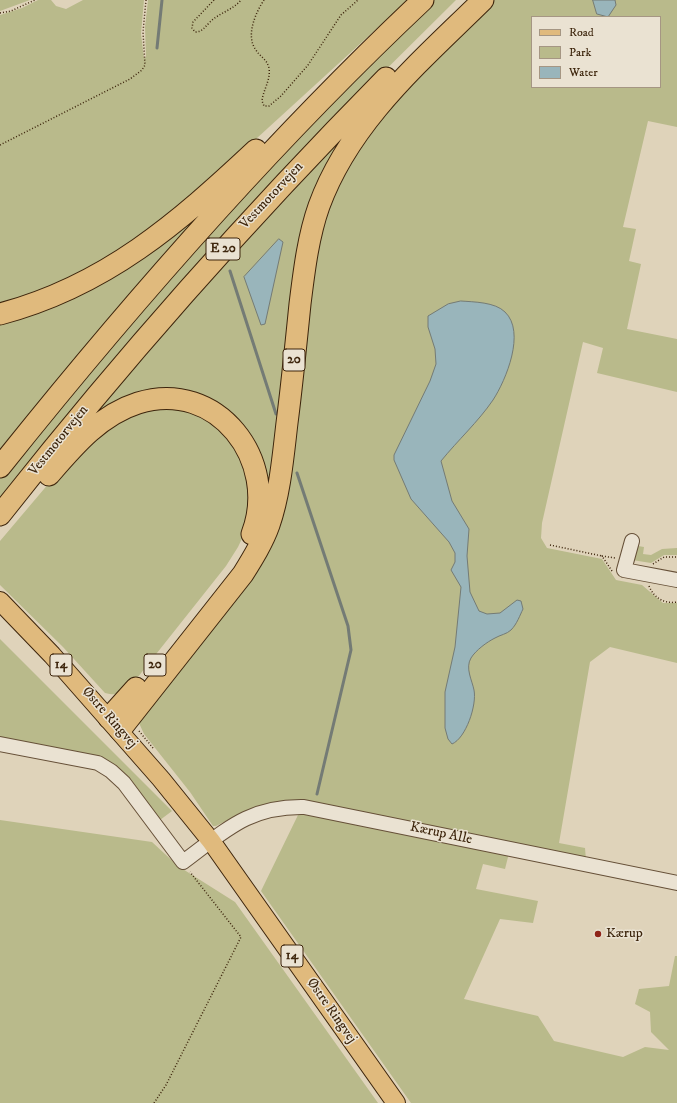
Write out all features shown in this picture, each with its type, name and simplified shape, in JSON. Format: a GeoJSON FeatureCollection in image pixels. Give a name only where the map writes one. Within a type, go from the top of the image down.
{"type":"FeatureCollection","features":[{"type":"Feature","properties":{"kind":"highway","name":"Vestmotorvejen"},"geometry":{"type":"LineString","coordinates":[[0,467],[112,330],[239,187],[289,134],[423,0]]}},
{"type":"Feature","properties":{"kind":"highway","name":"Vestmotorvejen"},"geometry":{"type":"LineString","coordinates":[[0,515],[115,371],[227,244],[332,134],[465,0]]}},
{"type":"Feature","properties":{"kind":"highway","name":"20"},"geometry":{"type":"LineString","coordinates":[[115,724],[243,574],[257,551],[269,525],[275,503],[283,457],[304,267],[318,208],[334,170],[354,137],[372,114],[416,66],[483,0]]}},
{"type":"Feature","properties":{"kind":"highway"},"geometry":{"type":"LineString","coordinates":[[0,314],[65,291],[90,279],[132,255],[162,234],[224,180],[347,66],[406,17]]}},
{"type":"Feature","properties":{"kind":"highway","name":"20"},"geometry":{"type":"LineString","coordinates":[[0,531],[84,436],[107,418],[131,406],[150,400],[165,399],[190,403],[218,416],[232,428],[243,441],[256,468],[259,483],[260,504],[256,524],[246,548],[226,580],[115,724]]}},
{"type":"Feature","properties":{"kind":"main road","name":"Østre Ringvej"},"geometry":{"type":"LineString","coordinates":[[0,601],[115,724],[211,841],[396,1103]]}},
{"type":"Feature","properties":{"kind":"street"},"geometry":{"type":"LineString","coordinates":[[632,541],[624,570],[677,580]]}},
{"type":"Feature","properties":{"kind":"street"},"geometry":{"type":"LineString","coordinates":[[0,744],[98,763],[111,771],[124,783],[183,862],[211,841]]}},
{"type":"Feature","properties":{"kind":"street","name":"Kærup Alle"},"geometry":{"type":"LineString","coordinates":[[211,841],[226,828],[255,814],[287,807],[304,807],[677,883]]}},
{"type":"Feature","properties":{"kind":"path"},"geometry":{"type":"LineString","coordinates":[[0,13],[11,11],[35,0]]}},
{"type":"Feature","properties":{"kind":"path"},"geometry":{"type":"LineString","coordinates":[[0,145],[130,79],[142,70],[145,59],[143,32],[146,0]]}},
{"type":"Feature","properties":{"kind":"path"},"geometry":{"type":"LineString","coordinates":[[214,0],[193,22],[192,28],[194,32],[199,32],[220,14],[232,8],[241,0]]}},
{"type":"Feature","properties":{"kind":"path"},"geometry":{"type":"LineString","coordinates":[[264,0],[258,11],[252,33],[255,50],[267,62],[269,69],[267,86],[262,101],[264,106],[269,106],[281,96],[308,64],[341,15],[358,0]]}},
{"type":"Feature","properties":{"kind":"path"},"geometry":{"type":"LineString","coordinates":[[550,546],[602,556]]}},
{"type":"Feature","properties":{"kind":"path"},"geometry":{"type":"LineString","coordinates":[[154,1103],[166,1085],[241,937],[183,862]]}},
{"type":"Feature","properties":{"kind":"green space"},"geometry":{"type":"Polygon","coordinates":[[[0,0],[30,0],[0,11],[0,0]]]}},
{"type":"Feature","properties":{"kind":"green space"},"geometry":{"type":"Polygon","coordinates":[[[38,0],[51,0],[56,6],[66,9],[83,0],[144,0],[141,34],[144,58],[146,57],[145,27],[148,0],[408,0],[163,224],[93,270],[0,306],[0,15],[22,8],[38,0]]]}},
{"type":"Feature","properties":{"kind":"green space"},"geometry":{"type":"Polygon","coordinates":[[[432,0],[456,0],[321,134],[0,504],[0,477],[211,227],[432,0]]]}},
{"type":"Feature","properties":{"kind":"green space"},"geometry":{"type":"Polygon","coordinates":[[[491,0],[677,0],[677,127],[648,121],[623,227],[636,229],[629,261],[641,264],[627,329],[677,339],[677,392],[597,373],[603,348],[583,342],[542,523],[541,538],[547,548],[602,559],[616,580],[642,585],[663,603],[677,603],[677,663],[610,647],[590,662],[559,843],[585,848],[586,860],[293,801],[262,806],[213,826],[190,792],[144,734],[139,723],[254,570],[326,207],[378,116],[491,0]]]}},
{"type":"Feature","properties":{"kind":"green space"},"geometry":{"type":"Polygon","coordinates":[[[368,108],[370,111],[349,139],[325,180],[309,227],[298,283],[273,498],[265,522],[250,556],[219,600],[132,709],[128,706],[233,575],[246,554],[256,533],[262,510],[263,485],[258,461],[246,440],[230,422],[211,408],[189,398],[165,394],[141,396],[118,404],[94,421],[60,457],[57,457],[164,330],[277,203],[368,108]]]}},
{"type":"Feature","properties":{"kind":"green space"},"geometry":{"type":"Polygon","coordinates":[[[227,187],[0,453],[0,318],[16,314],[227,187]]]}},
{"type":"Feature","properties":{"kind":"green space"},"geometry":{"type":"Polygon","coordinates":[[[154,406],[188,409],[226,432],[250,472],[247,528],[238,547],[226,566],[130,687],[118,694],[109,694],[105,693],[63,647],[0,585],[0,541],[55,476],[115,420],[154,406]]]}},
{"type":"Feature","properties":{"kind":"green space"},"geometry":{"type":"Polygon","coordinates":[[[638,546],[644,547],[643,554],[651,555],[662,549],[677,548],[677,555],[664,555],[651,563],[632,560],[638,546]]]}},
{"type":"Feature","properties":{"kind":"green space"},"geometry":{"type":"Polygon","coordinates":[[[0,639],[172,811],[160,820],[104,759],[0,737],[0,639]]]}},
{"type":"Feature","properties":{"kind":"green space"},"geometry":{"type":"Polygon","coordinates":[[[298,815],[320,815],[509,853],[505,869],[483,864],[476,889],[538,901],[533,923],[500,919],[464,999],[538,1016],[554,1041],[623,1057],[645,1047],[669,1050],[651,1032],[650,1012],[635,1004],[639,989],[669,986],[675,956],[677,956],[677,1103],[411,1103],[261,891],[298,815]]]}},
{"type":"Feature","properties":{"kind":"green space"},"geometry":{"type":"Polygon","coordinates":[[[0,820],[152,842],[178,866],[235,902],[378,1103],[0,1103],[0,820]]]}},
{"type":"Feature","properties":{"kind":"water"},"geometry":{"type":"Polygon","coordinates":[[[593,0],[615,0],[616,5],[609,16],[597,14],[593,0]]]}},
{"type":"Feature","properties":{"kind":"water"},"geometry":{"type":"Polygon","coordinates":[[[279,239],[283,242],[265,324],[261,325],[244,277],[279,239]]]}},
{"type":"Feature","properties":{"kind":"water"},"geometry":{"type":"Polygon","coordinates":[[[461,301],[490,304],[505,312],[511,321],[514,331],[514,343],[508,369],[493,400],[481,416],[441,461],[452,501],[469,529],[467,556],[470,592],[479,611],[487,614],[500,613],[517,600],[521,601],[523,609],[517,622],[508,633],[485,644],[471,658],[469,662],[469,670],[474,690],[474,704],[466,728],[457,741],[452,744],[448,739],[445,728],[445,692],[455,647],[461,587],[451,570],[455,562],[455,553],[449,542],[411,499],[394,460],[394,455],[430,381],[436,364],[435,349],[428,327],[428,316],[448,304],[461,301]]]}},
{"type":"Feature","properties":{"kind":"waterway"},"geometry":{"type":"LineString","coordinates":[[157,48],[162,0]]}},
{"type":"Feature","properties":{"kind":"waterway"},"geometry":{"type":"LineString","coordinates":[[230,271],[276,414]]}},
{"type":"Feature","properties":{"kind":"waterway"},"geometry":{"type":"LineString","coordinates":[[297,473],[348,626],[351,650],[317,794]]}},
{"type":"Feature","properties":{"kind":"place","name":"Kærup"},"geometry":{"type":"Point","coordinates":[598,934]}}]}
